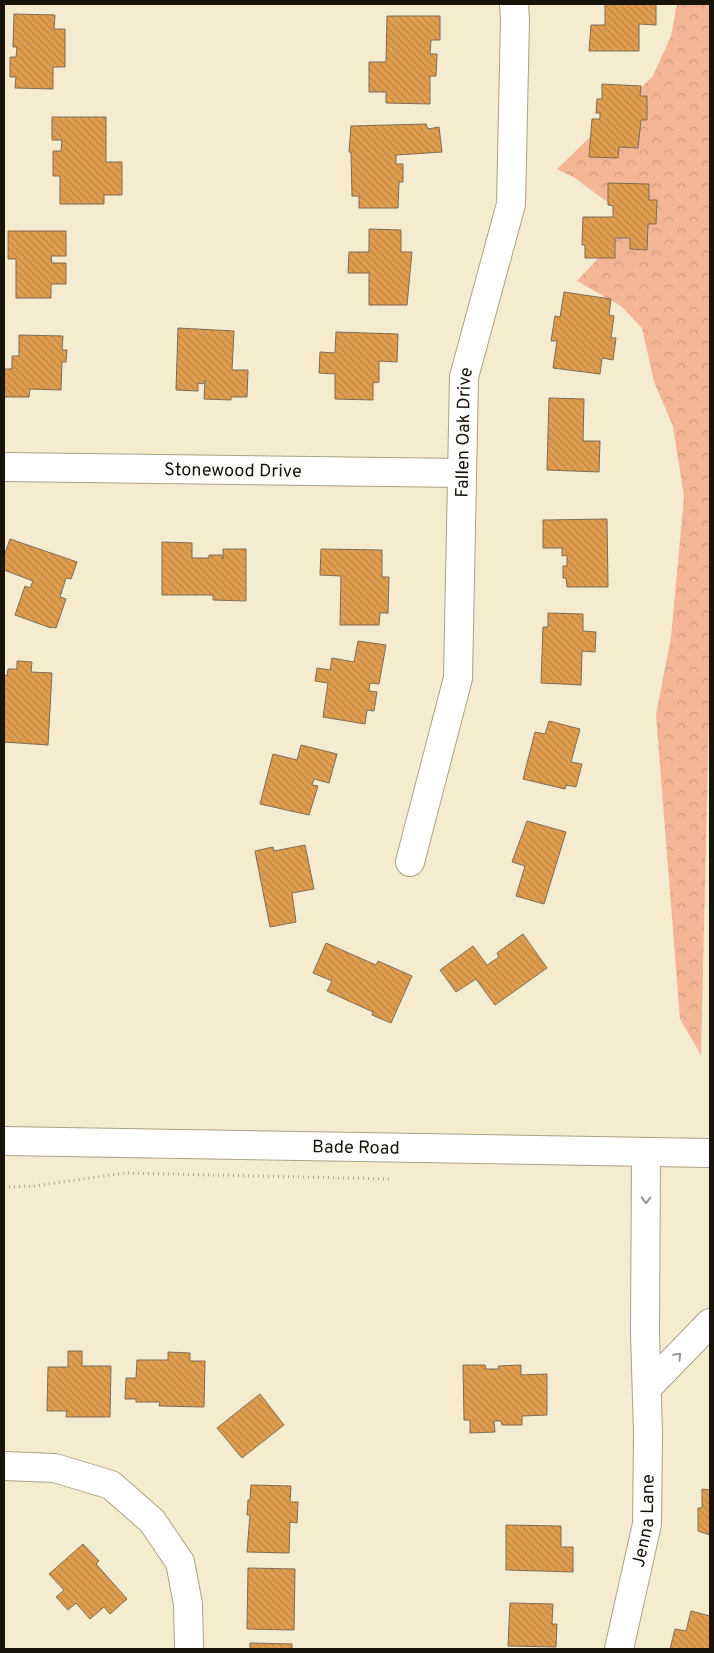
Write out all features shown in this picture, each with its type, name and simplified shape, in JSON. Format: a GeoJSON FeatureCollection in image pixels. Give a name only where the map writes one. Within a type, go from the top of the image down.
{"type":"FeatureCollection","features":[{"type":"Feature","properties":{"kind":"street","name":"Fallen Oak Drive"},"geometry":{"type":"LineString","coordinates":[[410,862],[458,678],[464,378],[510,204],[514,4]]}},
{"type":"Feature","properties":{"kind":"street","name":"Stonewood Drive"},"geometry":{"type":"LineString","coordinates":[[4,467],[462,473]]}},
{"type":"Feature","properties":{"kind":"street","name":"Bade Road"},"geometry":{"type":"LineString","coordinates":[[4,1141],[710,1152]]}},
{"type":"Feature","properties":{"kind":"street","name":"Jenna Lane"},"geometry":{"type":"LineString","coordinates":[[619,1649],[647,1524],[647,1388],[644,1333],[646,1152]]}},
{"type":"Feature","properties":{"kind":"street"},"geometry":{"type":"LineString","coordinates":[[647,1388],[710,1323]]}},
{"type":"Feature","properties":{"kind":"street"},"geometry":{"type":"LineString","coordinates":[[4,1466],[55,1468],[111,1486],[152,1521],[180,1562],[188,1604],[189,1649]]}},
{"type":"Feature","properties":{"kind":"path"},"geometry":{"type":"LineString","coordinates":[[4,1187],[34,1186],[125,1173],[392,1179]]}},
{"type":"Feature","properties":{"kind":"green space"},"geometry":{"type":"Polygon","coordinates":[[[677,4],[710,4],[710,674],[701,1055],[680,1019],[656,715],[671,637],[684,497],[673,426],[654,382],[642,328],[621,306],[577,281],[633,221],[575,178],[557,169],[653,76],[671,36],[677,4]]]}},
{"type":"Feature","properties":{"kind":"building"},"geometry":{"type":"Polygon","coordinates":[[[605,4],[656,4],[656,25],[639,24],[639,51],[589,51],[591,25],[605,25],[605,4]]]}},
{"type":"Feature","properties":{"kind":"building"},"geometry":{"type":"Polygon","coordinates":[[[14,14],[55,15],[54,29],[65,29],[65,67],[53,67],[53,89],[15,88],[16,77],[10,77],[10,57],[16,57],[17,47],[13,47],[14,14]]]}},
{"type":"Feature","properties":{"kind":"building"},"geometry":{"type":"Polygon","coordinates":[[[387,16],[440,16],[440,40],[431,40],[430,54],[437,54],[436,76],[430,76],[430,104],[386,103],[386,92],[369,92],[369,62],[386,62],[387,16]]]}},
{"type":"Feature","properties":{"kind":"building"},"geometry":{"type":"Polygon","coordinates":[[[602,84],[641,86],[640,96],[647,96],[647,120],[641,120],[638,148],[619,147],[618,158],[589,157],[592,119],[600,119],[600,113],[596,113],[597,99],[602,99],[602,84]]]}},
{"type":"Feature","properties":{"kind":"building"},"geometry":{"type":"Polygon","coordinates":[[[52,117],[106,117],[106,162],[122,162],[122,195],[104,195],[104,204],[60,204],[60,176],[53,176],[53,151],[61,151],[62,140],[52,140],[52,117]]]}},
{"type":"Feature","properties":{"kind":"building"},"geometry":{"type":"Polygon","coordinates":[[[426,124],[428,129],[439,127],[442,152],[396,155],[396,164],[403,164],[403,182],[399,182],[398,208],[359,208],[359,196],[352,196],[351,152],[349,152],[351,126],[426,124]]]}},
{"type":"Feature","properties":{"kind":"building"},"geometry":{"type":"Polygon","coordinates":[[[608,183],[649,184],[649,200],[657,200],[656,224],[648,224],[647,250],[630,249],[630,238],[615,238],[615,258],[585,258],[585,245],[582,245],[583,217],[613,217],[613,206],[608,205],[608,183]]]}},
{"type":"Feature","properties":{"kind":"building"},"geometry":{"type":"Polygon","coordinates":[[[369,229],[401,230],[401,252],[412,252],[407,305],[369,305],[369,273],[348,273],[349,252],[369,252],[369,229]]]}},
{"type":"Feature","properties":{"kind":"building"},"geometry":{"type":"Polygon","coordinates":[[[8,231],[66,231],[66,256],[51,256],[52,263],[66,263],[66,284],[51,284],[51,298],[16,298],[16,259],[8,259],[8,231]]]}},
{"type":"Feature","properties":{"kind":"building"},"geometry":{"type":"Polygon","coordinates":[[[564,292],[611,299],[609,315],[614,316],[611,338],[616,338],[613,360],[602,358],[600,374],[553,368],[557,341],[551,341],[555,316],[560,317],[564,292]]]}},
{"type":"Feature","properties":{"kind":"building"},"geometry":{"type":"Polygon","coordinates":[[[178,328],[234,331],[232,370],[248,370],[247,397],[231,397],[231,400],[204,399],[205,380],[203,384],[198,383],[198,391],[176,390],[178,328]]]}},
{"type":"Feature","properties":{"kind":"building"},"geometry":{"type":"Polygon","coordinates":[[[336,332],[398,334],[397,362],[379,361],[379,382],[373,383],[373,400],[335,399],[335,374],[319,373],[320,352],[335,353],[336,332]]]}},
{"type":"Feature","properties":{"kind":"building"},"geometry":{"type":"Polygon","coordinates":[[[19,335],[63,336],[62,350],[67,350],[66,362],[62,362],[61,390],[30,389],[29,397],[4,397],[4,369],[12,369],[12,356],[19,356],[19,335]]]}},
{"type":"Feature","properties":{"kind":"building"},"geometry":{"type":"Polygon","coordinates":[[[549,398],[584,399],[583,441],[600,441],[599,472],[547,470],[549,398]]]}},
{"type":"Feature","properties":{"kind":"building"},"geometry":{"type":"Polygon","coordinates":[[[607,519],[608,587],[567,587],[566,578],[563,578],[563,566],[567,566],[567,555],[562,556],[562,548],[543,548],[543,520],[607,519]]]}},
{"type":"Feature","properties":{"kind":"building"},"geometry":{"type":"Polygon","coordinates":[[[10,539],[77,562],[71,579],[66,578],[60,597],[66,599],[56,628],[51,628],[15,615],[25,586],[30,588],[33,581],[4,570],[4,556],[10,539]]]}},
{"type":"Feature","properties":{"kind":"building"},"geometry":{"type":"Polygon","coordinates":[[[162,542],[192,543],[192,558],[209,558],[209,555],[222,555],[223,559],[223,549],[246,549],[246,601],[213,600],[213,595],[162,595],[162,542]]]}},
{"type":"Feature","properties":{"kind":"building"},"geometry":{"type":"Polygon","coordinates":[[[321,549],[382,550],[382,577],[389,577],[388,613],[380,613],[379,625],[340,625],[341,576],[320,575],[321,549]]]}},
{"type":"Feature","properties":{"kind":"building"},"geometry":{"type":"Polygon","coordinates":[[[548,613],[583,614],[583,631],[596,632],[595,652],[582,651],[581,685],[541,683],[543,627],[548,627],[548,613]]]}},
{"type":"Feature","properties":{"kind":"building"},"geometry":{"type":"Polygon","coordinates":[[[358,641],[386,645],[379,684],[370,683],[369,691],[377,692],[374,711],[367,710],[365,724],[323,717],[328,683],[315,681],[317,668],[330,670],[332,658],[354,662],[358,641]]]}},
{"type":"Feature","properties":{"kind":"building"},"geometry":{"type":"Polygon","coordinates":[[[17,661],[32,662],[31,672],[52,673],[48,745],[4,742],[4,675],[7,676],[8,669],[17,669],[17,661]]]}},
{"type":"Feature","properties":{"kind":"building"},"geometry":{"type":"Polygon","coordinates":[[[549,721],[580,729],[571,762],[582,764],[576,787],[566,785],[565,789],[523,779],[535,732],[545,734],[549,721]]]}},
{"type":"Feature","properties":{"kind":"building"},"geometry":{"type":"Polygon","coordinates":[[[301,745],[337,754],[329,783],[314,779],[312,785],[318,786],[309,815],[260,804],[273,754],[297,760],[301,745]]]}},
{"type":"Feature","properties":{"kind":"building"},"geometry":{"type":"Polygon","coordinates":[[[527,821],[566,832],[544,904],[516,896],[525,866],[512,862],[527,821]]]}},
{"type":"Feature","properties":{"kind":"building"},"geometry":{"type":"Polygon","coordinates":[[[305,845],[314,889],[292,893],[296,922],[270,927],[255,851],[273,847],[274,851],[305,845]]]}},
{"type":"Feature","properties":{"kind":"building"},"geometry":{"type":"Polygon","coordinates":[[[523,934],[547,968],[495,1005],[476,979],[456,992],[440,970],[473,946],[487,965],[499,957],[497,953],[523,934]]]}},
{"type":"Feature","properties":{"kind":"building"},"geometry":{"type":"Polygon","coordinates":[[[326,943],[376,965],[378,961],[412,976],[391,1023],[372,1015],[373,1012],[327,991],[332,981],[313,973],[326,943]]]}},
{"type":"Feature","properties":{"kind":"building"},"geometry":{"type":"Polygon","coordinates":[[[68,1351],[82,1351],[82,1366],[111,1366],[110,1417],[66,1417],[67,1411],[47,1411],[48,1367],[68,1367],[68,1351]]]}},
{"type":"Feature","properties":{"kind":"building"},"geometry":{"type":"Polygon","coordinates":[[[168,1352],[190,1353],[190,1361],[205,1361],[204,1407],[159,1406],[160,1402],[136,1402],[136,1399],[125,1399],[126,1378],[136,1378],[137,1360],[168,1360],[168,1352]]]}},
{"type":"Feature","properties":{"kind":"building"},"geometry":{"type":"Polygon","coordinates":[[[463,1365],[485,1365],[486,1369],[499,1369],[498,1366],[521,1365],[521,1375],[547,1374],[547,1415],[522,1416],[522,1425],[502,1425],[501,1421],[494,1421],[495,1432],[470,1433],[470,1420],[464,1420],[463,1365]]]}},
{"type":"Feature","properties":{"kind":"building"},"geometry":{"type":"Polygon","coordinates":[[[260,1394],[284,1425],[242,1458],[217,1428],[260,1394]]]}},
{"type":"Feature","properties":{"kind":"building"},"geometry":{"type":"Polygon","coordinates":[[[251,1485],[291,1486],[290,1502],[298,1502],[297,1523],[290,1522],[289,1553],[247,1552],[250,1515],[247,1515],[251,1485]]]}},
{"type":"Feature","properties":{"kind":"building"},"geometry":{"type":"Polygon","coordinates":[[[702,1489],[710,1490],[710,1535],[698,1531],[698,1508],[702,1508],[702,1489]]]}},
{"type":"Feature","properties":{"kind":"building"},"geometry":{"type":"Polygon","coordinates":[[[506,1525],[561,1526],[561,1547],[573,1547],[573,1572],[506,1570],[506,1525]]]}},
{"type":"Feature","properties":{"kind":"building"},"geometry":{"type":"Polygon","coordinates":[[[83,1544],[99,1561],[96,1564],[127,1599],[110,1614],[104,1607],[90,1619],[76,1603],[68,1610],[56,1597],[64,1590],[49,1574],[83,1544]]]}},
{"type":"Feature","properties":{"kind":"building"},"geometry":{"type":"Polygon","coordinates":[[[248,1568],[295,1569],[294,1630],[247,1629],[248,1568]]]}},
{"type":"Feature","properties":{"kind":"building"},"geometry":{"type":"Polygon","coordinates":[[[510,1603],[553,1604],[552,1624],[557,1624],[556,1647],[508,1646],[510,1603]]]}},
{"type":"Feature","properties":{"kind":"building"},"geometry":{"type":"Polygon","coordinates":[[[691,1611],[710,1616],[710,1649],[670,1649],[675,1629],[686,1631],[691,1611]]]}},
{"type":"Feature","properties":{"kind":"building"},"geometry":{"type":"Polygon","coordinates":[[[250,1643],[292,1644],[292,1649],[250,1649],[250,1643]]]}}]}
